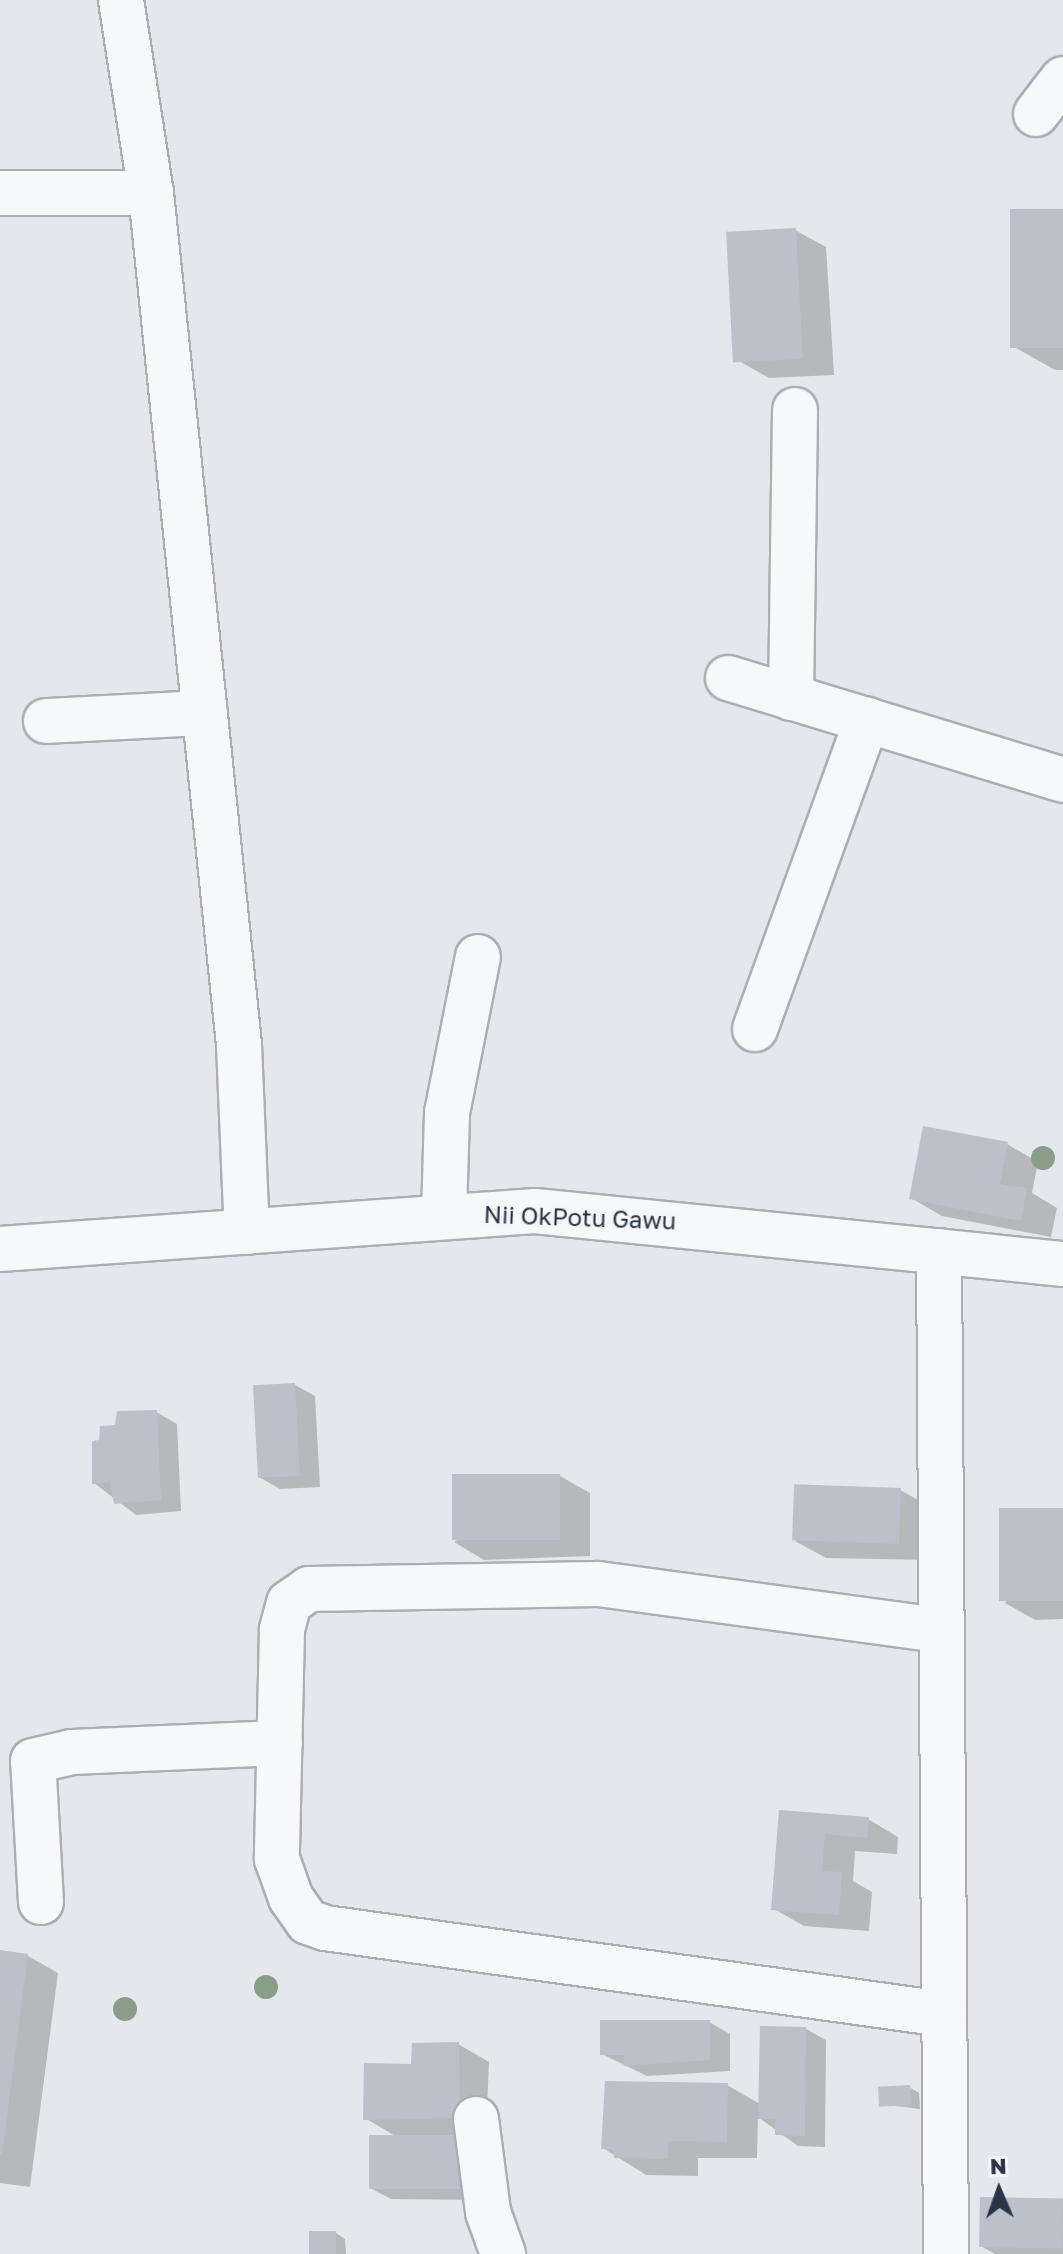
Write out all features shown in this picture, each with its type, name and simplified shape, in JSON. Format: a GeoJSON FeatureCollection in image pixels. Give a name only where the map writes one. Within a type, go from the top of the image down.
{"type":"FeatureCollection","features":[{"type":"Feature","properties":{"kind":"street"},"geometry":{"type":"LineString","coordinates":[[121,0],[151,193],[239,1045],[247,1232]]}},
{"type":"Feature","properties":{"kind":"street"},"geometry":{"type":"LineString","coordinates":[[1036,114],[1063,79]]}},
{"type":"Feature","properties":{"kind":"street"},"geometry":{"type":"LineString","coordinates":[[0,193],[151,193]]}},
{"type":"Feature","properties":{"kind":"street"},"geometry":{"type":"LineString","coordinates":[[791,698],[795,410]]}},
{"type":"Feature","properties":{"kind":"street"},"geometry":{"type":"LineString","coordinates":[[728,678],[1063,780]]}},
{"type":"Feature","properties":{"kind":"street"},"geometry":{"type":"LineString","coordinates":[[46,721],[205,713]]}},
{"type":"Feature","properties":{"kind":"street"},"geometry":{"type":"LineString","coordinates":[[755,1029],[867,720]]}},
{"type":"Feature","properties":{"kind":"street"},"geometry":{"type":"LineString","coordinates":[[444,1215],[447,1113],[478,957]]}},
{"type":"Feature","properties":{"kind":"street","name":"Nii OkPotu Gawu"},"geometry":{"type":"LineString","coordinates":[[0,1249],[444,1215],[535,1211],[683,1220],[1063,1264]]}},
{"type":"Feature","properties":{"kind":"street"},"geometry":{"type":"LineString","coordinates":[[939,1251],[939,1630],[946,2254]]}},
{"type":"Feature","properties":{"kind":"street"},"geometry":{"type":"LineString","coordinates":[[939,1630],[598,1584],[309,1589],[289,1603],[282,1630],[277,1859],[308,1922],[943,2014]]}},
{"type":"Feature","properties":{"kind":"street"},"geometry":{"type":"LineString","coordinates":[[41,1902],[33,1761],[71,1752],[280,1743]]}},
{"type":"Feature","properties":{"kind":"street"},"geometry":{"type":"LineString","coordinates":[[476,2119],[488,2212],[503,2254]]}},
{"type":"Feature","properties":{"kind":"building"},"geometry":{"type":"Polygon","coordinates":[[[1010,209],[1063,209],[1063,348],[1010,348],[1010,209]]]}},
{"type":"Feature","properties":{"kind":"building"},"geometry":{"type":"Polygon","coordinates":[[[796,228],[803,359],[733,362],[726,232],[796,228]]]}},
{"type":"Feature","properties":{"kind":"building"},"geometry":{"type":"Polygon","coordinates":[[[923,1126],[1008,1142],[1000,1184],[1027,1188],[1021,1221],[909,1199],[923,1126]]]}},
{"type":"Feature","properties":{"kind":"building"},"geometry":{"type":"Polygon","coordinates":[[[295,1383],[300,1476],[258,1478],[253,1385],[295,1383]]]}},
{"type":"Feature","properties":{"kind":"building"},"geometry":{"type":"Polygon","coordinates":[[[157,1410],[161,1500],[114,1504],[110,1482],[92,1484],[92,1441],[99,1440],[100,1426],[115,1425],[117,1411],[157,1410]]]}},
{"type":"Feature","properties":{"kind":"building"},"geometry":{"type":"Polygon","coordinates":[[[452,1474],[560,1474],[560,1540],[452,1540],[452,1474]]]}},
{"type":"Feature","properties":{"kind":"building"},"geometry":{"type":"Polygon","coordinates":[[[794,1484],[901,1488],[899,1544],[792,1540],[794,1484]]]}},
{"type":"Feature","properties":{"kind":"building"},"geometry":{"type":"Polygon","coordinates":[[[999,1508],[1063,1508],[1063,1601],[999,1601],[999,1508]]]}},
{"type":"Feature","properties":{"kind":"building"},"geometry":{"type":"Polygon","coordinates":[[[779,1810],[869,1817],[867,1838],[825,1834],[822,1871],[842,1872],[839,1915],[771,1910],[779,1810]]]}},
{"type":"Feature","properties":{"kind":"building"},"geometry":{"type":"Polygon","coordinates":[[[0,1950],[28,1954],[2,2155],[0,2155],[0,1950]]]}},
{"type":"Feature","properties":{"kind":"building"},"geometry":{"type":"Polygon","coordinates":[[[600,2020],[710,2020],[710,2060],[624,2066],[624,2055],[600,2055],[600,2020]]]}},
{"type":"Feature","properties":{"kind":"building"},"geometry":{"type":"Polygon","coordinates":[[[760,2026],[806,2027],[805,2136],[775,2135],[775,2119],[758,2119],[760,2026]]]}},
{"type":"Feature","properties":{"kind":"building"},"geometry":{"type":"Polygon","coordinates":[[[459,2042],[460,2118],[363,2120],[364,2063],[411,2064],[412,2043],[459,2042]]]}},
{"type":"Feature","properties":{"kind":"building"},"geometry":{"type":"Polygon","coordinates":[[[605,2081],[728,2083],[727,2142],[668,2141],[668,2159],[614,2158],[613,2150],[601,2149],[605,2081]]]}},
{"type":"Feature","properties":{"kind":"building"},"geometry":{"type":"Polygon","coordinates":[[[910,2085],[911,2105],[879,2107],[878,2087],[910,2085]]]}},
{"type":"Feature","properties":{"kind":"building"},"geometry":{"type":"Polygon","coordinates":[[[369,2135],[463,2135],[463,2189],[369,2189],[369,2135]]]}},
{"type":"Feature","properties":{"kind":"building"},"geometry":{"type":"Polygon","coordinates":[[[980,2197],[1063,2198],[1062,2248],[979,2247],[980,2197]]]}},
{"type":"Feature","properties":{"kind":"building"},"geometry":{"type":"Polygon","coordinates":[[[309,2231],[336,2231],[336,2254],[309,2254],[309,2231]]]}}]}
